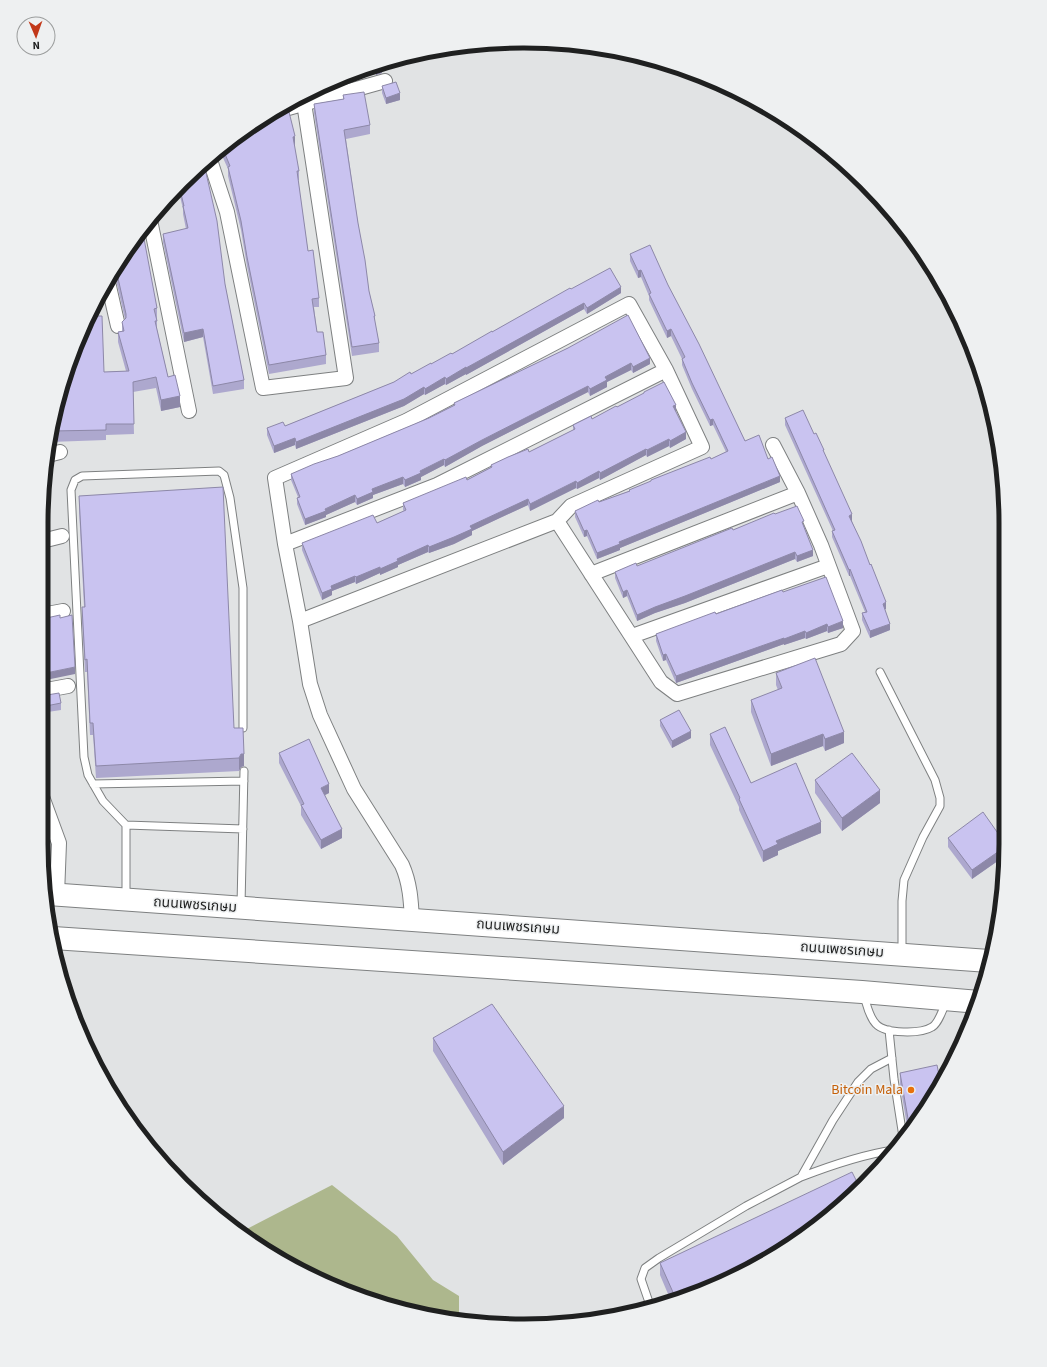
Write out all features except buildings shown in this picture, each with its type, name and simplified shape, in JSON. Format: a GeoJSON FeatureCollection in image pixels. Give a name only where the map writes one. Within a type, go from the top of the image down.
{"type":"FeatureCollection","features":[{"type":"Feature","properties":{"kind":"highway","name":"ถนนเพชรเกษม"},"geometry":{"type":"LineString","coordinates":[[53,894],[984,961]]}},
{"type":"Feature","properties":{"kind":"highway"},"geometry":{"type":"LineString","coordinates":[[58,938],[862,992],[972,1001]]}},
{"type":"Feature","properties":{"kind":"street"},"geometry":{"type":"LineString","coordinates":[[300,104],[385,81]]}},
{"type":"Feature","properties":{"kind":"street"},"geometry":{"type":"LineString","coordinates":[[212,165],[227,212],[263,388],[346,378],[304,103]]}},
{"type":"Feature","properties":{"kind":"street"},"geometry":{"type":"LineString","coordinates":[[152,227],[189,411]]}},
{"type":"Feature","properties":{"kind":"street"},"geometry":{"type":"LineString","coordinates":[[110,290],[118,326]]}},
{"type":"Feature","properties":{"kind":"street"},"geometry":{"type":"LineString","coordinates":[[300,621],[557,520],[571,506],[702,447],[666,370],[629,304],[406,421],[275,478],[310,684],[320,715],[354,789],[402,865],[410,891],[412,920]]}},
{"type":"Feature","properties":{"kind":"street"},"geometry":{"type":"LineString","coordinates":[[285,544],[437,485],[666,370]]}},
{"type":"Feature","properties":{"kind":"street"},"geometry":{"type":"LineString","coordinates":[[557,520],[661,682],[677,694],[841,644],[852,631],[821,545],[798,493],[774,445]]}},
{"type":"Feature","properties":{"kind":"street"},"geometry":{"type":"LineString","coordinates":[[591,574],[798,493]]}},
{"type":"Feature","properties":{"kind":"street"},"geometry":{"type":"LineString","coordinates":[[48,540],[62,536]]}},
{"type":"Feature","properties":{"kind":"street"},"geometry":{"type":"LineString","coordinates":[[632,636],[828,566]]}},
{"type":"Feature","properties":{"kind":"street"},"geometry":{"type":"LineString","coordinates":[[48,614],[63,611]]}},
{"type":"Feature","properties":{"kind":"street"},"geometry":{"type":"LineString","coordinates":[[48,690],[68,686]]}},
{"type":"Feature","properties":{"kind":"street"},"geometry":{"type":"LineString","coordinates":[[48,813],[59,843],[53,894]]}},
{"type":"Feature","properties":{"kind":"lane"},"geometry":{"type":"LineString","coordinates":[[126,900],[126,825],[103,801],[88,775],[84,757],[71,490],[75,480],[82,476],[219,471],[224,475],[230,498],[243,588],[243,728]]}},
{"type":"Feature","properties":{"kind":"lane"},"geometry":{"type":"LineString","coordinates":[[880,672],[935,780],[940,798],[940,806],[923,837],[904,880],[902,901],[902,954]]}},
{"type":"Feature","properties":{"kind":"lane"},"geometry":{"type":"LineString","coordinates":[[241,908],[244,771]]}},
{"type":"Feature","properties":{"kind":"lane"},"geometry":{"type":"LineString","coordinates":[[93,784],[244,781]]}},
{"type":"Feature","properties":{"kind":"lane"},"geometry":{"type":"LineString","coordinates":[[126,825],[242,829]]}},
{"type":"Feature","properties":{"kind":"lane"},"geometry":{"type":"LineString","coordinates":[[862,992],[875,1024],[881,1028],[904,1032],[919,1031],[932,1027],[948,999]]}},
{"type":"Feature","properties":{"kind":"lane"},"geometry":{"type":"LineString","coordinates":[[889,1030],[894,1079],[902,1132]]}},
{"type":"Feature","properties":{"kind":"lane"},"geometry":{"type":"LineString","coordinates":[[801,1177],[833,1120],[858,1082],[871,1069],[892,1058]]}},
{"type":"Feature","properties":{"kind":"lane"},"geometry":{"type":"LineString","coordinates":[[649,1302],[641,1279],[645,1268],[659,1258],[746,1206],[801,1177],[840,1162],[886,1152]]}},
{"type":"Feature","properties":{"kind":"green space"},"geometry":{"type":"Polygon","coordinates":[[[332,1185],[397,1236],[433,1280],[459,1296],[459,1315],[400,1303],[342,1283],[313,1270],[286,1255],[246,1230],[332,1185]]]}},
{"type":"Feature","properties":{"kind":"place","name":"Bitcoin Mala"},"geometry":{"type":"Point","coordinates":[911,1090]}}]}
